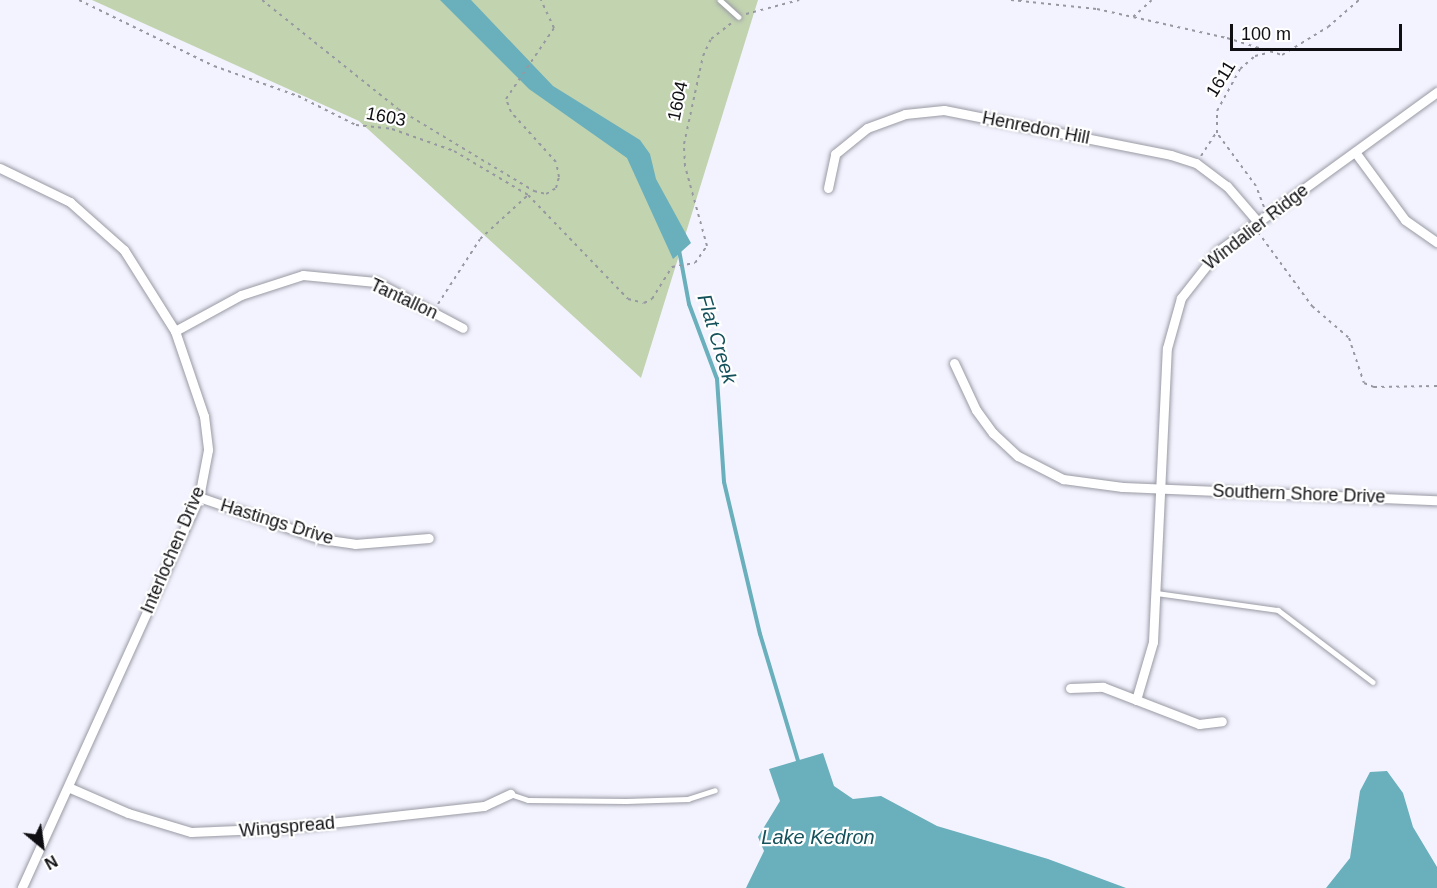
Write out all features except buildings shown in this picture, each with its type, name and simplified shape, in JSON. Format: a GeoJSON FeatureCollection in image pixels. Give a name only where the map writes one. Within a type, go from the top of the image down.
{"type":"FeatureCollection","features":[{"type":"Feature","properties":{"kind":"street","name":"Windalier Ridge"},"geometry":{"type":"LineString","coordinates":[[1136,700],[1150,660],[1157,593],[1167,348],[1174,315],[1191,281],[1205,264],[1270,213],[1437,92]]}},
{"type":"Feature","properties":{"kind":"street","name":"Henredon Hill"},"geometry":{"type":"LineString","coordinates":[[828,188],[836,154],[853,137],[885,120],[923,111],[944,110],[1171,154],[1196,163],[1227,186],[1256,224]]}},
{"type":"Feature","properties":{"kind":"street"},"geometry":{"type":"LineString","coordinates":[[1355,152],[1405,220],[1437,242]]}},
{"type":"Feature","properties":{"kind":"street","name":"Interlochen Drive"},"geometry":{"type":"LineString","coordinates":[[0,168],[70,202],[112,236],[135,265],[176,331],[207,433],[207,467],[199,497],[22,888]]}},
{"type":"Feature","properties":{"kind":"street","name":"Tantallon"},"geometry":{"type":"LineString","coordinates":[[176,331],[241,295],[303,275],[376,282],[463,328]]}},
{"type":"Feature","properties":{"kind":"street","name":"Southern Shore Drive"},"geometry":{"type":"LineString","coordinates":[[954,363],[982,420],[1005,446],[1034,466],[1082,484],[1437,500]]}},
{"type":"Feature","properties":{"kind":"street","name":"Hastings Drive"},"geometry":{"type":"LineString","coordinates":[[199,497],[327,540],[355,544],[429,538]]}},
{"type":"Feature","properties":{"kind":"street"},"geometry":{"type":"LineString","coordinates":[[1070,688],[1103,687],[1199,724],[1222,721]]}},
{"type":"Feature","properties":{"kind":"street","name":"Wingspread"},"geometry":{"type":"LineString","coordinates":[[68,787],[128,813],[191,832],[285,828],[484,806],[510,794]]}},
{"type":"Feature","properties":{"kind":"lane"},"geometry":{"type":"LineString","coordinates":[[720,0],[739,17]]}},
{"type":"Feature","properties":{"kind":"lane"},"geometry":{"type":"LineString","coordinates":[[1157,593],[1278,610],[1373,682]]}},
{"type":"Feature","properties":{"kind":"lane"},"geometry":{"type":"LineString","coordinates":[[510,794],[528,800],[626,801],[688,799],[715,790]]}},
{"type":"Feature","properties":{"kind":"path","name":"1603"},"geometry":{"type":"LineString","coordinates":[[79,0],[214,66],[298,96],[356,125],[392,129],[454,152],[528,195],[628,299],[644,303],[652,299],[672,267]]}},
{"type":"Feature","properties":{"kind":"path"},"geometry":{"type":"LineString","coordinates":[[262,0],[398,109],[534,191],[546,194],[556,188],[559,177],[556,162],[511,112],[506,99],[514,82],[554,28],[541,0]]}},
{"type":"Feature","properties":{"kind":"path","name":"1604"},"geometry":{"type":"LineString","coordinates":[[672,267],[695,263],[706,246],[685,166],[688,114],[711,39],[739,17],[799,0]]}},
{"type":"Feature","properties":{"kind":"path"},"geometry":{"type":"LineString","coordinates":[[1011,0],[1133,17],[1227,38],[1282,55],[1328,27],[1359,0]]}},
{"type":"Feature","properties":{"kind":"path"},"geometry":{"type":"LineString","coordinates":[[1133,17],[1152,0]]}},
{"type":"Feature","properties":{"kind":"path","name":"1611"},"geometry":{"type":"LineString","coordinates":[[1196,163],[1217,133],[1217,111],[1240,69],[1255,56],[1268,52]]}},
{"type":"Feature","properties":{"kind":"path"},"geometry":{"type":"LineString","coordinates":[[1217,133],[1256,186],[1270,213]]}},
{"type":"Feature","properties":{"kind":"path"},"geometry":{"type":"LineString","coordinates":[[434,312],[480,239],[528,195]]}},
{"type":"Feature","properties":{"kind":"path"},"geometry":{"type":"LineString","coordinates":[[1256,224],[1312,306],[1349,338],[1359,377],[1374,387],[1437,386]]}},
{"type":"Feature","properties":{"kind":"green space","name":"Flat Creek"},"geometry":{"type":"Polygon","coordinates":[[[92,0],[758,0],[641,378],[359,121],[92,0]]]}},
{"type":"Feature","properties":{"kind":"water"},"geometry":{"type":"Polygon","coordinates":[[[440,0],[471,0],[553,86],[640,140],[650,154],[656,179],[691,243],[673,259],[627,158],[529,89],[440,0]]]}},
{"type":"Feature","properties":{"kind":"water","name":"Lake Kedron"},"geometry":{"type":"Polygon","coordinates":[[[823,753],[834,786],[853,799],[881,796],[937,826],[1048,859],[1126,888],[746,888],[764,851],[758,837],[780,801],[769,769],[823,753]]]}},
{"type":"Feature","properties":{"kind":"water"},"geometry":{"type":"Polygon","coordinates":[[[1387,771],[1403,793],[1413,827],[1437,867],[1437,888],[1326,888],[1350,858],[1360,791],[1370,772],[1387,771]]]}},
{"type":"Feature","properties":{"kind":"waterway","name":"Flat Creek"},"geometry":{"type":"LineString","coordinates":[[679,250],[689,304],[717,379],[724,482],[760,634],[799,764]]}}]}
